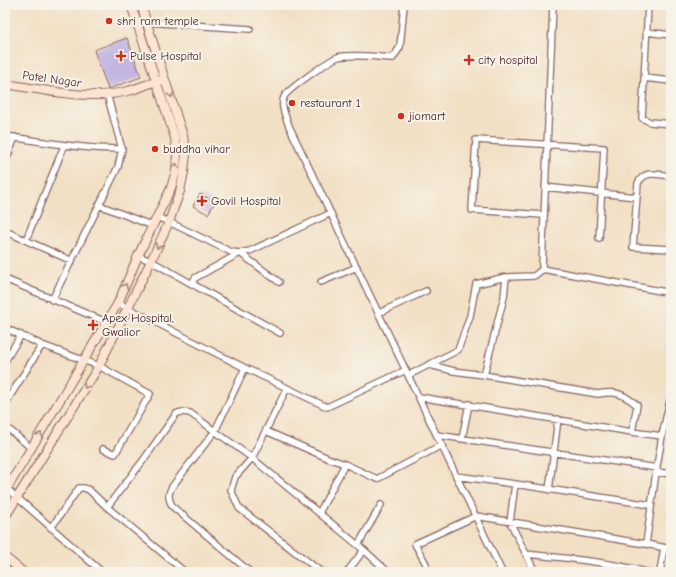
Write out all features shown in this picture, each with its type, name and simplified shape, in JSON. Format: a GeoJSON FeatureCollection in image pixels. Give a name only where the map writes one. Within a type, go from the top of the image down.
{"type":"FeatureCollection","features":[{"type":"Feature","properties":{"kind":"main road"},"geometry":{"type":"LineString","coordinates":[[6,489],[118,303],[138,256],[171,188],[176,171],[177,154],[175,138],[132,5]]}},
{"type":"Feature","properties":{"kind":"main road"},"geometry":{"type":"LineString","coordinates":[[5,517],[99,366],[151,261],[169,222],[180,191],[186,154],[183,136],[141,5]]}},
{"type":"Feature","properties":{"kind":"main road","name":"Patel Nagar"},"geometry":{"type":"LineString","coordinates":[[5,84],[80,96],[128,91],[165,78]]}},
{"type":"Feature","properties":{"kind":"main road"},"geometry":{"type":"LineString","coordinates":[[5,557],[23,572]]}},
{"type":"Feature","properties":{"kind":"street"},"geometry":{"type":"LineString","coordinates":[[404,5],[400,47],[393,58],[349,56],[336,58],[294,86],[284,95],[282,106],[289,126],[476,516],[499,571]]}},
{"type":"Feature","properties":{"kind":"street"},"geometry":{"type":"LineString","coordinates":[[543,269],[541,262],[553,5]]}},
{"type":"Feature","properties":{"kind":"street"},"geometry":{"type":"LineString","coordinates":[[648,5],[642,118],[650,122],[671,124]]}},
{"type":"Feature","properties":{"kind":"street"},"geometry":{"type":"LineString","coordinates":[[146,22],[250,29]]}},
{"type":"Feature","properties":{"kind":"street"},"geometry":{"type":"LineString","coordinates":[[646,32],[671,35]]}},
{"type":"Feature","properties":{"kind":"street"},"geometry":{"type":"LineString","coordinates":[[644,78],[671,81]]}},
{"type":"Feature","properties":{"kind":"street"},"geometry":{"type":"LineString","coordinates":[[52,300],[118,167],[122,149],[107,94]]}},
{"type":"Feature","properties":{"kind":"street"},"geometry":{"type":"LineString","coordinates":[[5,136],[64,146],[96,149],[122,149]]}},
{"type":"Feature","properties":{"kind":"street"},"geometry":{"type":"LineString","coordinates":[[5,163],[15,137]]}},
{"type":"Feature","properties":{"kind":"street"},"geometry":{"type":"LineString","coordinates":[[543,214],[472,210],[476,140],[604,148],[599,238]]}},
{"type":"Feature","properties":{"kind":"street"},"geometry":{"type":"LineString","coordinates":[[26,240],[64,146]]}},
{"type":"Feature","properties":{"kind":"street"},"geometry":{"type":"LineString","coordinates":[[671,176],[647,174],[642,177],[638,183],[633,247],[671,249]]}},
{"type":"Feature","properties":{"kind":"street"},"geometry":{"type":"LineString","coordinates":[[545,187],[636,197]]}},
{"type":"Feature","properties":{"kind":"street"},"geometry":{"type":"LineString","coordinates":[[99,205],[153,226]]}},
{"type":"Feature","properties":{"kind":"street"},"geometry":{"type":"LineString","coordinates":[[157,217],[231,252],[240,253],[250,251],[331,213]]}},
{"type":"Feature","properties":{"kind":"street"},"geometry":{"type":"LineString","coordinates":[[5,231],[72,261]]}},
{"type":"Feature","properties":{"kind":"street"},"geometry":{"type":"LineString","coordinates":[[240,253],[279,282]]}},
{"type":"Feature","properties":{"kind":"street"},"geometry":{"type":"LineString","coordinates":[[192,284],[195,278],[240,253]]}},
{"type":"Feature","properties":{"kind":"street"},"geometry":{"type":"LineString","coordinates":[[138,256],[151,261],[280,333]]}},
{"type":"Feature","properties":{"kind":"street"},"geometry":{"type":"LineString","coordinates":[[321,282],[357,267]]}},
{"type":"Feature","properties":{"kind":"street"},"geometry":{"type":"LineString","coordinates":[[118,303],[245,368],[327,407],[429,365],[458,350],[470,316],[476,284],[506,277],[534,276],[543,269],[671,293]]}},
{"type":"Feature","properties":{"kind":"street"},"geometry":{"type":"LineString","coordinates":[[484,375],[504,297],[506,277]]}},
{"type":"Feature","properties":{"kind":"street"},"geometry":{"type":"LineString","coordinates":[[5,278],[52,300],[106,322]]}},
{"type":"Feature","properties":{"kind":"street"},"geometry":{"type":"LineString","coordinates":[[379,313],[426,291]]}},
{"type":"Feature","properties":{"kind":"street"},"geometry":{"type":"LineString","coordinates":[[5,328],[42,345],[99,366],[150,394],[115,454],[103,449]]}},
{"type":"Feature","properties":{"kind":"street"},"geometry":{"type":"LineString","coordinates":[[5,361],[21,336]]}},
{"type":"Feature","properties":{"kind":"street"},"geometry":{"type":"LineString","coordinates":[[5,404],[42,345]]}},
{"type":"Feature","properties":{"kind":"street"},"geometry":{"type":"LineString","coordinates":[[429,365],[454,371],[598,394],[612,392],[625,396],[637,405],[632,432]]}},
{"type":"Feature","properties":{"kind":"street"},"geometry":{"type":"LineString","coordinates":[[245,368],[215,431],[171,487],[169,490],[168,499],[173,507],[250,572]]}},
{"type":"Feature","properties":{"kind":"street"},"geometry":{"type":"LineString","coordinates":[[288,388],[252,458],[235,477],[231,490],[239,508],[322,572]]}},
{"type":"Feature","properties":{"kind":"street"},"geometry":{"type":"LineString","coordinates":[[646,544],[656,470],[671,396]]}},
{"type":"Feature","properties":{"kind":"street"},"geometry":{"type":"LineString","coordinates":[[419,397],[662,436]]}},
{"type":"Feature","properties":{"kind":"street"},"geometry":{"type":"LineString","coordinates":[[462,439],[469,404]]}},
{"type":"Feature","properties":{"kind":"street"},"geometry":{"type":"LineString","coordinates":[[107,507],[142,462],[176,414],[185,412],[215,431],[252,458],[320,513],[388,572]]}},
{"type":"Feature","properties":{"kind":"street"},"geometry":{"type":"LineString","coordinates":[[549,490],[558,419]]}},
{"type":"Feature","properties":{"kind":"street"},"geometry":{"type":"LineString","coordinates":[[5,426],[31,448]]}},
{"type":"Feature","properties":{"kind":"street"},"geometry":{"type":"LineString","coordinates":[[266,431],[377,479],[442,445]]}},
{"type":"Feature","properties":{"kind":"street"},"geometry":{"type":"LineString","coordinates":[[437,435],[554,453],[656,470],[671,474]]}},
{"type":"Feature","properties":{"kind":"street"},"geometry":{"type":"LineString","coordinates":[[320,513],[345,464]]}},
{"type":"Feature","properties":{"kind":"street"},"geometry":{"type":"LineString","coordinates":[[456,476],[651,506]]}},
{"type":"Feature","properties":{"kind":"street"},"geometry":{"type":"LineString","coordinates":[[515,484],[510,522],[535,572]]}},
{"type":"Feature","properties":{"kind":"street"},"geometry":{"type":"LineString","coordinates":[[50,528],[80,488],[84,488],[89,490],[107,507],[185,572]]}},
{"type":"Feature","properties":{"kind":"street"},"geometry":{"type":"LineString","coordinates":[[6,489],[102,572]]}},
{"type":"Feature","properties":{"kind":"street"},"geometry":{"type":"LineString","coordinates":[[358,545],[381,504]]}},
{"type":"Feature","properties":{"kind":"street"},"geometry":{"type":"LineString","coordinates":[[426,564],[415,544],[476,516],[671,549]]}},
{"type":"Feature","properties":{"kind":"street"},"geometry":{"type":"LineString","coordinates":[[660,572],[664,548]]}},
{"type":"Feature","properties":{"kind":"street"},"geometry":{"type":"LineString","coordinates":[[347,572],[364,550]]}},
{"type":"Feature","properties":{"kind":"street"},"geometry":{"type":"LineString","coordinates":[[526,554],[571,559],[642,571]]}},
{"type":"Feature","properties":{"kind":"building"},"geometry":{"type":"Polygon","coordinates":[[[127,38],[141,77],[108,89],[94,50],[127,38]]]}},
{"type":"Feature","properties":{"kind":"building"},"geometry":{"type":"Polygon","coordinates":[[[200,194],[215,202],[208,214],[193,206],[200,194]]]}},
{"type":"Feature","properties":{"kind":"place","name":"shri ram temple"},"geometry":{"type":"Point","coordinates":[109,21]}},
{"type":"Feature","properties":{"kind":"place","name":"Pulse Hospital"},"geometry":{"type":"Point","coordinates":[121,56]}},
{"type":"Feature","properties":{"kind":"place","name":"city hospital"},"geometry":{"type":"Point","coordinates":[469,60]}},
{"type":"Feature","properties":{"kind":"place","name":"restaurant 1"},"geometry":{"type":"Point","coordinates":[292,103]}},
{"type":"Feature","properties":{"kind":"place","name":"jiomart"},"geometry":{"type":"Point","coordinates":[401,116]}},
{"type":"Feature","properties":{"kind":"place","name":"buddha vihar"},"geometry":{"type":"Point","coordinates":[155,149]}},
{"type":"Feature","properties":{"kind":"place","name":"Govil Hospital"},"geometry":{"type":"Point","coordinates":[202,201]}},
{"type":"Feature","properties":{"kind":"place","name":"Apex Hospital, Gwalior"},"geometry":{"type":"Point","coordinates":[93,325]}}]}
